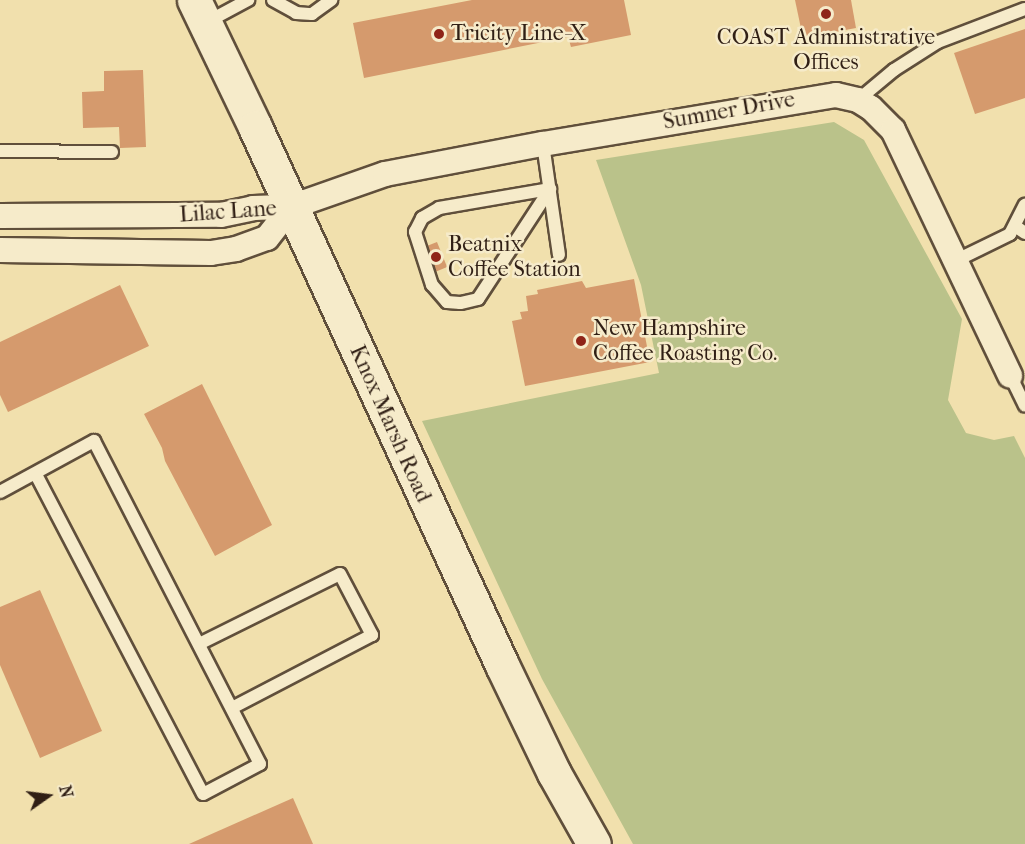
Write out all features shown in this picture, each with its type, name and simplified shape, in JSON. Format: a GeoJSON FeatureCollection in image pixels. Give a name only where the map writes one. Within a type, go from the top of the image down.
{"type":"FeatureCollection","features":[{"type":"Feature","properties":{"kind":"main road","name":"Knox Marsh Road"},"geometry":{"type":"LineString","coordinates":[[200,11],[502,665],[554,773],[594,844]]}},
{"type":"Feature","properties":{"kind":"street","name":"Sumner Drive"},"geometry":{"type":"LineString","coordinates":[[291,207],[385,174],[543,144],[825,95],[858,100],[877,113],[892,130],[1011,375]]}},
{"type":"Feature","properties":{"kind":"street","name":"Lilac Lane"},"geometry":{"type":"LineString","coordinates":[[0,216],[221,215],[253,208],[291,207]]}},
{"type":"Feature","properties":{"kind":"street","name":"Lilac Lane"},"geometry":{"type":"LineString","coordinates":[[0,250],[211,253],[236,249],[267,238],[291,207]]}},
{"type":"Feature","properties":{"kind":"lane"},"geometry":{"type":"LineString","coordinates":[[200,11],[248,0]]}},
{"type":"Feature","properties":{"kind":"lane"},"geometry":{"type":"LineString","coordinates":[[273,0],[296,13],[312,14],[331,0]]}},
{"type":"Feature","properties":{"kind":"lane"},"geometry":{"type":"LineString","coordinates":[[858,100],[894,70],[938,42],[1025,9]]}},
{"type":"Feature","properties":{"kind":"lane"},"geometry":{"type":"LineString","coordinates":[[543,144],[559,255]]}},
{"type":"Feature","properties":{"kind":"lane"},"geometry":{"type":"LineString","coordinates":[[0,151],[112,152]]}},
{"type":"Feature","properties":{"kind":"lane"},"geometry":{"type":"LineString","coordinates":[[550,189],[478,299],[460,303],[447,302],[432,285],[415,232],[422,218],[439,208],[550,189]]}},
{"type":"Feature","properties":{"kind":"lane"},"geometry":{"type":"LineString","coordinates":[[957,260],[1020,230],[1025,205]]}},
{"type":"Feature","properties":{"kind":"lane"},"geometry":{"type":"LineString","coordinates":[[1011,375],[1025,406]]}},
{"type":"Feature","properties":{"kind":"lane"},"geometry":{"type":"LineString","coordinates":[[0,492],[94,441],[260,764],[203,794],[36,474]]}},
{"type":"Feature","properties":{"kind":"lane"},"geometry":{"type":"LineString","coordinates":[[199,644],[340,574],[367,625],[372,635],[232,708]]}},
{"type":"Feature","properties":{"kind":"green space"},"geometry":{"type":"Polygon","coordinates":[[[834,122],[864,140],[962,319],[948,400],[966,433],[994,440],[1014,436],[1025,458],[1025,844],[633,844],[542,679],[422,421],[659,373],[641,285],[596,160],[834,122]]]}},
{"type":"Feature","properties":{"kind":"building"},"geometry":{"type":"Polygon","coordinates":[[[472,0],[624,0],[631,35],[571,47],[568,37],[364,78],[353,23],[472,0]]]}},
{"type":"Feature","properties":{"kind":"building","name":"COAST Administrative Offices"},"geometry":{"type":"Polygon","coordinates":[[[795,0],[851,0],[856,28],[803,38],[795,0]]]}},
{"type":"Feature","properties":{"kind":"building"},"geometry":{"type":"Polygon","coordinates":[[[1025,29],[1025,98],[975,114],[954,53],[1025,29]]]}},
{"type":"Feature","properties":{"kind":"building"},"geometry":{"type":"Polygon","coordinates":[[[143,70],[146,147],[120,148],[119,127],[83,128],[82,92],[104,91],[104,71],[143,70]]]}},
{"type":"Feature","properties":{"kind":"building","name":"Beatnix Coffee Station"},"geometry":{"type":"Polygon","coordinates":[[[437,242],[447,267],[435,272],[425,247],[437,242]]]}},
{"type":"Feature","properties":{"kind":"building","name":"New Hampshire Coffee Roasting Co."},"geometry":{"type":"Polygon","coordinates":[[[634,279],[650,362],[525,386],[512,321],[522,319],[520,312],[528,311],[526,296],[538,294],[537,290],[582,281],[586,288],[634,279]]]}},
{"type":"Feature","properties":{"kind":"building"},"geometry":{"type":"Polygon","coordinates":[[[120,285],[149,346],[8,412],[0,395],[0,342],[120,285]]]}},
{"type":"Feature","properties":{"kind":"building"},"geometry":{"type":"Polygon","coordinates":[[[202,384],[272,525],[215,556],[165,461],[162,448],[144,414],[202,384]]]}},
{"type":"Feature","properties":{"kind":"building"},"geometry":{"type":"Polygon","coordinates":[[[40,590],[102,731],[40,758],[0,665],[0,607],[40,590]]]}},
{"type":"Feature","properties":{"kind":"building"},"geometry":{"type":"Polygon","coordinates":[[[293,798],[313,844],[189,844],[293,798]]]}},
{"type":"Feature","properties":{"kind":"place","name":"COAST Administrative Offices"},"geometry":{"type":"Point","coordinates":[826,14]}},
{"type":"Feature","properties":{"kind":"place","name":"Tricity Line-X"},"geometry":{"type":"Point","coordinates":[439,34]}},
{"type":"Feature","properties":{"kind":"place","name":"Beatnix Coffee Station"},"geometry":{"type":"Point","coordinates":[436,257]}},
{"type":"Feature","properties":{"kind":"place","name":"New Hampshire Coffee Roasting Co."},"geometry":{"type":"Point","coordinates":[581,341]}}]}
